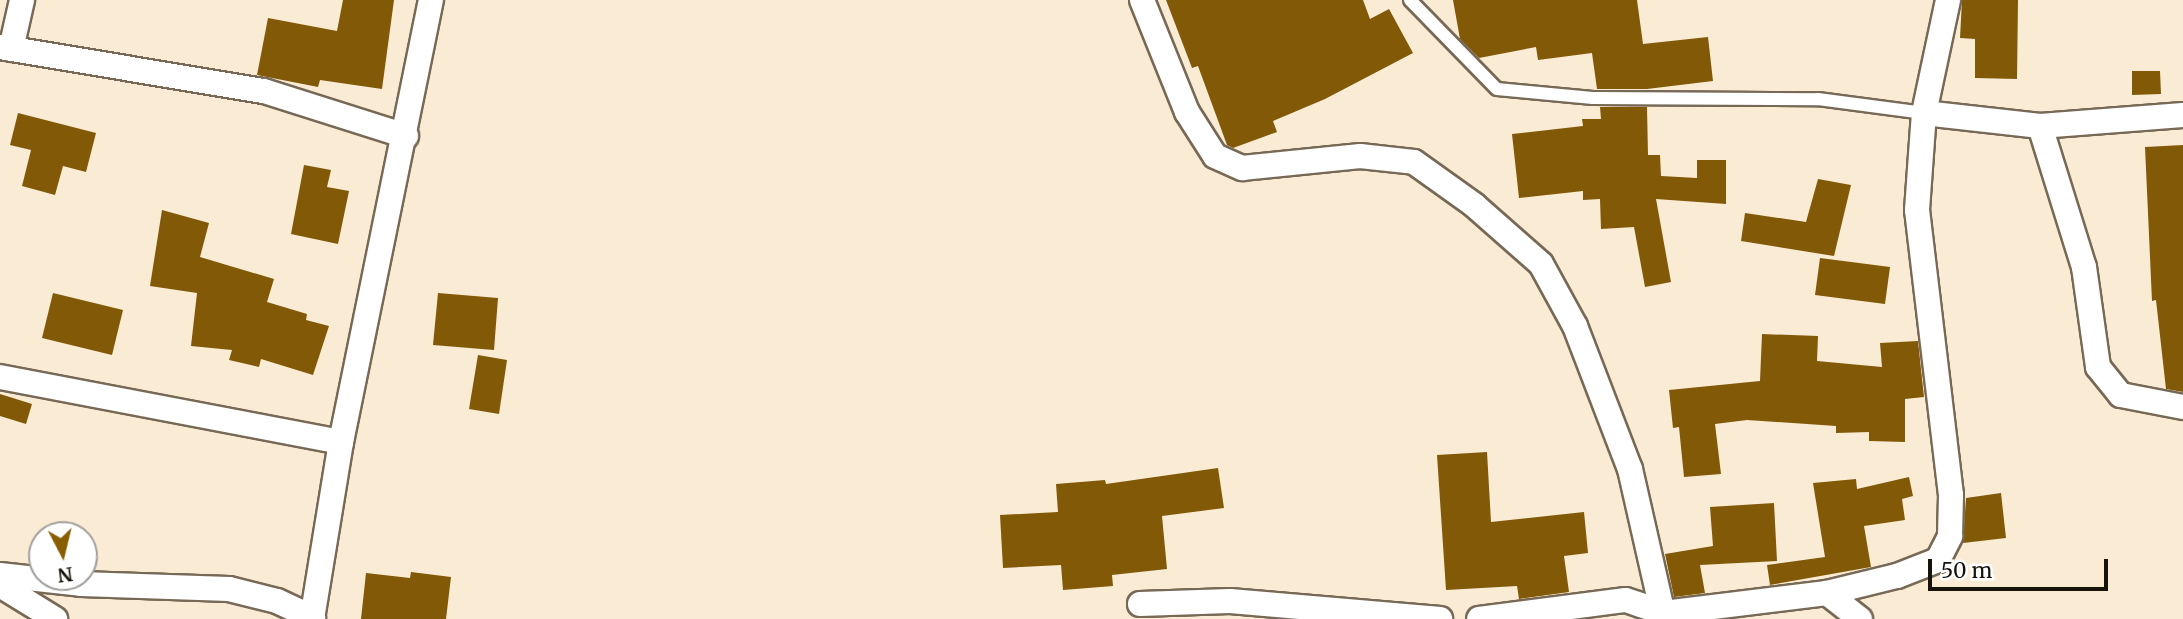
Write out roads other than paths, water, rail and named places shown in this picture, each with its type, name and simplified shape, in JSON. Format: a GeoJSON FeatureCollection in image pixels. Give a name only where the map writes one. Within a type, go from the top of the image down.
{"type":"FeatureCollection","features":[{"type":"Feature","properties":{"kind":"street"},"geometry":{"type":"LineString","coordinates":[[22,0],[6,48],[264,91],[406,136]]}},
{"type":"Feature","properties":{"kind":"street"},"geometry":{"type":"LineString","coordinates":[[0,575],[81,584],[229,589],[277,601],[312,619],[341,442],[406,136],[431,0]]}},
{"type":"Feature","properties":{"kind":"street"},"geometry":{"type":"LineString","coordinates":[[1142,0],[1187,112],[1215,156],[1242,168],[1360,156],[1414,162],[1474,205],[1541,264],[1575,327],[1630,469],[1664,616]]}},
{"type":"Feature","properties":{"kind":"street"},"geometry":{"type":"LineString","coordinates":[[1479,619],[1626,600],[1664,616],[1827,593],[1897,576],[1938,560],[1950,536],[1951,495],[1917,210],[1924,113],[1948,0]]}},
{"type":"Feature","properties":{"kind":"street"},"geometry":{"type":"LineString","coordinates":[[1924,113],[2040,126],[2183,115]]}},
{"type":"Feature","properties":{"kind":"street"},"geometry":{"type":"LineString","coordinates":[[2040,126],[2084,267],[2098,367],[2121,395],[2183,407]]}},
{"type":"Feature","properties":{"kind":"street"},"geometry":{"type":"LineString","coordinates":[[0,377],[341,442]]}},
{"type":"Feature","properties":{"kind":"street"},"geometry":{"type":"LineString","coordinates":[[0,585],[55,619]]}},
{"type":"Feature","properties":{"kind":"street"},"geometry":{"type":"LineString","coordinates":[[1827,593],[1860,619]]}},
{"type":"Feature","properties":{"kind":"street"},"geometry":{"type":"LineString","coordinates":[[1140,604],[1230,601],[1440,619]]}},
{"type":"Feature","properties":{"kind":"street"},"geometry":{"type":"LineString","coordinates":[[1201,619],[1230,601]]}},
{"type":"Feature","properties":{"kind":"lane"},"geometry":{"type":"LineString","coordinates":[[1410,0],[1497,89],[1593,98],[1818,99],[1924,113]]}}]}
